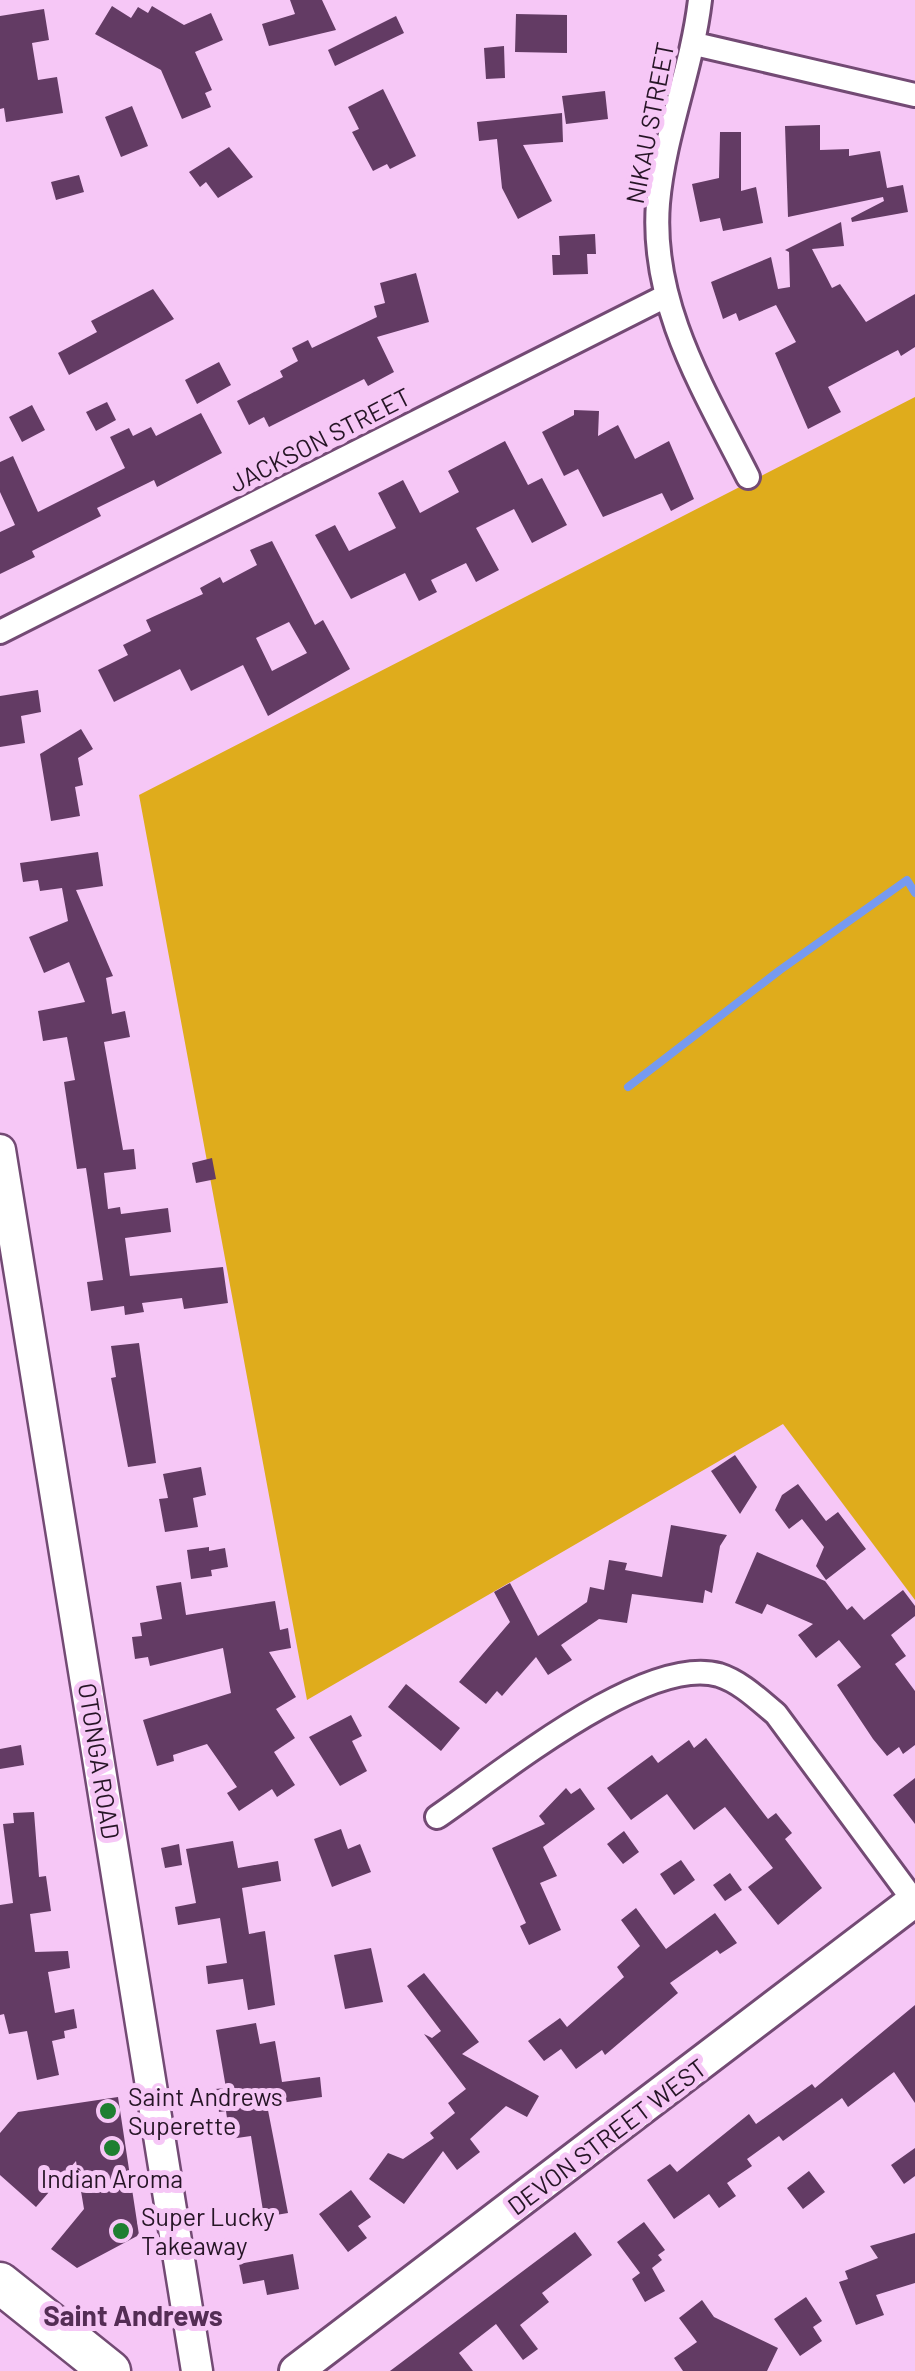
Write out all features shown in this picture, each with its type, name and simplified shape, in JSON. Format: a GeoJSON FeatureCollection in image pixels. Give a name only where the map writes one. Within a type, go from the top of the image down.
{"type":"FeatureCollection","features":[{"type":"Feature","properties":{"kind":"highway"},"geometry":{"type":"LineString","coordinates":[[0,2283],[110,2371]]}},
{"type":"Feature","properties":{"kind":"main road","name":"DEVON STREET WEST"},"geometry":{"type":"LineString","coordinates":[[296,2371],[915,1900]]}},
{"type":"Feature","properties":{"kind":"street","name":"NIKAU STREET"},"geometry":{"type":"LineString","coordinates":[[700,0],[695,44],[669,141],[658,204],[664,297],[748,477]]}},
{"type":"Feature","properties":{"kind":"street"},"geometry":{"type":"LineString","coordinates":[[695,44],[915,95]]}},
{"type":"Feature","properties":{"kind":"street","name":"JACKSON STREET"},"geometry":{"type":"LineString","coordinates":[[0,632],[664,297]]}},
{"type":"Feature","properties":{"kind":"street","name":"OTONGA ROAD"},"geometry":{"type":"LineString","coordinates":[[0,1150],[197,2371]]}},
{"type":"Feature","properties":{"kind":"street"},"geometry":{"type":"LineString","coordinates":[[437,1817],[620,1694],[682,1672],[719,1675],[748,1690],[776,1714],[915,1900]]}},
{"type":"Feature","properties":{"kind":"shaded area"},"geometry":{"type":"Polygon","coordinates":[[[915,397],[915,1600],[783,1424],[307,1700],[139,795],[915,397]]]}},
{"type":"Feature","properties":{"kind":"building"},"geometry":{"type":"Polygon","coordinates":[[[290,0],[322,0],[336,30],[269,46],[262,24],[295,14],[290,0]]]}},
{"type":"Feature","properties":{"kind":"building"},"geometry":{"type":"Polygon","coordinates":[[[112,6],[131,18],[138,7],[148,13],[152,6],[184,25],[211,13],[223,40],[195,52],[212,90],[205,93],[211,107],[182,119],[161,70],[95,34],[112,6]]]}},
{"type":"Feature","properties":{"kind":"building"},"geometry":{"type":"Polygon","coordinates":[[[44,9],[49,40],[32,43],[38,80],[57,77],[63,113],[6,122],[4,108],[0,109],[0,16],[44,9]]]}},
{"type":"Feature","properties":{"kind":"building"},"geometry":{"type":"Polygon","coordinates":[[[516,14],[567,15],[567,53],[515,52],[516,14]]]}},
{"type":"Feature","properties":{"kind":"building"},"geometry":{"type":"Polygon","coordinates":[[[396,16],[404,33],[335,66],[328,50],[396,16]]]}},
{"type":"Feature","properties":{"kind":"building"},"geometry":{"type":"Polygon","coordinates":[[[504,46],[505,78],[486,79],[484,48],[504,46]]]}},
{"type":"Feature","properties":{"kind":"building"},"geometry":{"type":"Polygon","coordinates":[[[383,89],[416,156],[390,169],[387,164],[373,171],[352,132],[359,129],[348,107],[383,89]]]}},
{"type":"Feature","properties":{"kind":"building"},"geometry":{"type":"Polygon","coordinates":[[[605,91],[608,119],[566,124],[562,96],[605,91]]]}},
{"type":"Feature","properties":{"kind":"building"},"geometry":{"type":"Polygon","coordinates":[[[132,106],[148,146],[121,157],[105,117],[132,106]]]}},
{"type":"Feature","properties":{"kind":"building"},"geometry":{"type":"Polygon","coordinates":[[[562,113],[563,142],[523,145],[552,201],[518,219],[502,188],[497,139],[479,141],[477,122],[562,113]]]}},
{"type":"Feature","properties":{"kind":"building"},"geometry":{"type":"Polygon","coordinates":[[[820,125],[820,150],[849,149],[849,156],[880,151],[887,188],[903,185],[908,212],[852,222],[851,218],[884,201],[883,197],[788,217],[785,126],[820,125]]]}},
{"type":"Feature","properties":{"kind":"building"},"geometry":{"type":"Polygon","coordinates":[[[720,132],[741,132],[741,191],[756,187],[763,223],[723,231],[720,218],[700,222],[692,184],[719,178],[720,132]]]}},
{"type":"Feature","properties":{"kind":"building"},"geometry":{"type":"Polygon","coordinates":[[[229,147],[253,177],[218,198],[206,182],[200,187],[189,172],[229,147]]]}},
{"type":"Feature","properties":{"kind":"building"},"geometry":{"type":"Polygon","coordinates":[[[79,175],[84,192],[56,200],[51,182],[79,175]]]}},
{"type":"Feature","properties":{"kind":"building"},"geometry":{"type":"Polygon","coordinates":[[[841,222],[844,246],[812,249],[832,288],[840,284],[866,322],[915,294],[915,347],[901,356],[898,350],[828,387],[841,412],[808,429],[775,353],[796,342],[776,305],[739,321],[736,313],[723,319],[711,282],[771,257],[778,289],[790,287],[789,252],[785,250],[841,222]]]}},
{"type":"Feature","properties":{"kind":"building"},"geometry":{"type":"Polygon","coordinates":[[[595,234],[596,254],[587,254],[588,274],[553,275],[552,255],[560,255],[559,236],[595,234]]]}},
{"type":"Feature","properties":{"kind":"building"},"geometry":{"type":"Polygon","coordinates":[[[416,273],[429,322],[377,337],[394,372],[368,386],[364,379],[269,427],[264,417],[249,425],[237,401],[283,377],[280,371],[298,361],[292,348],[308,340],[312,348],[377,317],[374,306],[385,303],[380,283],[416,273]]]}},
{"type":"Feature","properties":{"kind":"building"},"geometry":{"type":"Polygon","coordinates":[[[153,289],[174,319],[69,375],[58,353],[97,332],[91,321],[153,289]]]}},
{"type":"Feature","properties":{"kind":"building"},"geometry":{"type":"Polygon","coordinates":[[[219,362],[231,385],[197,404],[185,380],[219,362]]]}},
{"type":"Feature","properties":{"kind":"building"},"geometry":{"type":"Polygon","coordinates":[[[107,402],[116,420],[96,431],[86,412],[107,402]]]}},
{"type":"Feature","properties":{"kind":"building"},"geometry":{"type":"Polygon","coordinates":[[[32,405],[45,430],[22,442],[9,417],[32,405]]]}},
{"type":"Feature","properties":{"kind":"building"},"geometry":{"type":"Polygon","coordinates":[[[574,410],[599,411],[598,436],[618,425],[635,459],[669,441],[694,499],[671,511],[662,493],[603,517],[578,469],[564,476],[542,432],[574,415],[574,410]]]}},
{"type":"Feature","properties":{"kind":"building"},"geometry":{"type":"Polygon","coordinates":[[[201,413],[222,453],[157,487],[154,480],[97,508],[101,516],[32,551],[35,557],[0,574],[0,532],[15,525],[0,492],[0,462],[13,456],[38,512],[125,468],[110,437],[129,428],[133,436],[151,427],[156,436],[201,413]]]}},
{"type":"Feature","properties":{"kind":"building"},"geometry":{"type":"Polygon","coordinates":[[[505,441],[528,485],[542,478],[567,525],[532,543],[514,509],[476,528],[499,570],[476,582],[466,563],[431,580],[437,592],[419,601],[405,573],[351,599],[315,535],[335,525],[349,551],[396,528],[378,493],[403,480],[420,513],[459,492],[448,471],[505,441]]]}},
{"type":"Feature","properties":{"kind":"building"},"geometry":{"type":"Polygon","coordinates":[[[272,541],[315,625],[323,620],[350,669],[268,716],[243,665],[191,691],[180,669],[114,702],[98,670],[128,655],[123,645],[151,631],[146,620],[203,594],[200,588],[220,577],[223,583],[257,565],[250,550],[272,541]],[[289,622],[256,638],[272,671],[307,653],[289,622]]]}},
{"type":"Feature","properties":{"kind":"building"},"geometry":{"type":"Polygon","coordinates":[[[38,690],[41,712],[21,716],[25,743],[0,747],[0,696],[38,690]]]}},
{"type":"Feature","properties":{"kind":"building"},"geometry":{"type":"Polygon","coordinates":[[[81,729],[93,749],[78,758],[83,785],[75,787],[80,816],[51,821],[40,754],[81,729]]]}},
{"type":"Feature","properties":{"kind":"building"},"geometry":{"type":"Polygon","coordinates":[[[98,852],[103,886],[76,890],[113,976],[106,978],[112,1014],[125,1011],[130,1037],[104,1042],[123,1150],[134,1149],[136,1169],[104,1173],[108,1209],[120,1207],[121,1214],[168,1208],[171,1232],[125,1238],[130,1276],[223,1267],[228,1303],[184,1309],[182,1298],[142,1303],[144,1312],[125,1315],[124,1306],[91,1311],[87,1282],[103,1280],[86,1168],[77,1169],[64,1082],[75,1080],[67,1037],[43,1041],[38,1011],[85,1002],[69,962],[44,973],[29,937],[68,921],[62,888],[40,891],[38,880],[23,882],[20,863],[98,852]]]}},
{"type":"Feature","properties":{"kind":"building"},"geometry":{"type":"Polygon","coordinates":[[[212,1158],[216,1179],[196,1183],[192,1163],[212,1158]]]}},
{"type":"Feature","properties":{"kind":"building"},"geometry":{"type":"Polygon","coordinates":[[[139,1343],[156,1463],[128,1467],[111,1378],[116,1377],[111,1346],[139,1343]]]}},
{"type":"Feature","properties":{"kind":"building"},"geometry":{"type":"Polygon","coordinates":[[[735,1455],[757,1487],[740,1514],[711,1471],[735,1455]]]}},
{"type":"Feature","properties":{"kind":"building"},"geometry":{"type":"Polygon","coordinates":[[[201,1467],[206,1495],[193,1498],[198,1527],[165,1532],[159,1499],[168,1498],[163,1474],[201,1467]]]}},
{"type":"Feature","properties":{"kind":"building"},"geometry":{"type":"Polygon","coordinates":[[[798,1484],[826,1521],[838,1512],[866,1549],[826,1580],[816,1566],[824,1547],[802,1519],[789,1529],[775,1510],[782,1495],[798,1484]]]}},
{"type":"Feature","properties":{"kind":"building"},"geometry":{"type":"Polygon","coordinates":[[[671,1525],[727,1535],[720,1546],[712,1593],[705,1590],[703,1603],[632,1594],[627,1623],[599,1619],[561,1645],[572,1660],[548,1675],[536,1657],[502,1696],[497,1691],[486,1704],[459,1682],[510,1622],[494,1592],[510,1583],[538,1636],[587,1602],[590,1587],[604,1590],[609,1560],[627,1563],[625,1570],[662,1577],[671,1525]]]}},
{"type":"Feature","properties":{"kind":"building"},"geometry":{"type":"Polygon","coordinates":[[[209,1547],[209,1551],[225,1548],[228,1567],[211,1570],[212,1576],[191,1579],[187,1550],[209,1547]]]}},
{"type":"Feature","properties":{"kind":"building"},"geometry":{"type":"Polygon","coordinates":[[[757,1552],[825,1581],[847,1610],[852,1606],[864,1620],[903,1590],[915,1606],[915,1616],[891,1635],[906,1656],[895,1664],[915,1691],[915,1745],[903,1754],[899,1747],[887,1756],[873,1739],[837,1685],[861,1667],[839,1640],[816,1658],[798,1635],[813,1624],[767,1604],[762,1614],[735,1603],[757,1552]]]}},
{"type":"Feature","properties":{"kind":"building"},"geometry":{"type":"Polygon","coordinates":[[[181,1582],[186,1615],[275,1601],[280,1630],[288,1628],[291,1648],[269,1652],[296,1697],[276,1709],[295,1738],[274,1752],[295,1785],[277,1797],[272,1789],[239,1811],[227,1793],[237,1787],[207,1744],[173,1755],[174,1761],[157,1766],[143,1720],[231,1693],[223,1648],[150,1666],[148,1657],[135,1659],[132,1637],[142,1636],[140,1623],[162,1619],[156,1586],[181,1582]]]}},
{"type":"Feature","properties":{"kind":"building"},"geometry":{"type":"Polygon","coordinates":[[[406,1684],[460,1728],[441,1751],[388,1707],[406,1684]]]}},
{"type":"Feature","properties":{"kind":"building"},"geometry":{"type":"Polygon","coordinates":[[[351,1715],[362,1736],[352,1741],[367,1771],[340,1786],[309,1737],[351,1715]]]}},
{"type":"Feature","properties":{"kind":"building"},"geometry":{"type":"Polygon","coordinates":[[[706,1738],[768,1819],[776,1813],[792,1833],[785,1839],[822,1888],[778,1925],[748,1887],[773,1868],[725,1807],[694,1830],[667,1794],[631,1820],[607,1788],[652,1755],[658,1763],[689,1740],[694,1748],[706,1738]]]}},
{"type":"Feature","properties":{"kind":"building"},"geometry":{"type":"Polygon","coordinates":[[[21,1745],[24,1765],[0,1769],[0,1749],[21,1745]]]}},
{"type":"Feature","properties":{"kind":"building"},"geometry":{"type":"Polygon","coordinates":[[[915,1778],[915,1824],[893,1795],[915,1778]]]}},
{"type":"Feature","properties":{"kind":"building"},"geometry":{"type":"Polygon","coordinates":[[[566,1788],[571,1794],[580,1788],[595,1809],[543,1847],[557,1876],[540,1883],[561,1930],[529,1945],[520,1926],[526,1923],[492,1848],[545,1824],[539,1816],[566,1788]]]}},
{"type":"Feature","properties":{"kind":"building"},"geometry":{"type":"Polygon","coordinates":[[[34,1812],[39,1877],[46,1876],[51,1911],[30,1914],[35,1952],[68,1951],[70,1968],[48,1972],[55,2013],[74,2009],[77,2028],[64,2031],[65,2038],[52,2041],[59,2075],[37,2080],[27,2031],[9,2034],[4,2014],[0,2015],[0,1905],[13,1903],[3,1824],[14,1823],[13,1813],[34,1812]]]}},
{"type":"Feature","properties":{"kind":"building"},"geometry":{"type":"Polygon","coordinates":[[[341,1829],[348,1849],[360,1844],[371,1872],[332,1887],[314,1839],[341,1829]]]}},
{"type":"Feature","properties":{"kind":"building"},"geometry":{"type":"Polygon","coordinates":[[[624,1831],[639,1852],[623,1864],[607,1844],[624,1831]]]}},
{"type":"Feature","properties":{"kind":"building"},"geometry":{"type":"Polygon","coordinates":[[[233,1841],[238,1868],[278,1861],[281,1881],[242,1888],[249,1934],[265,1931],[275,2005],[248,2010],[243,1979],[208,1984],[206,1966],[227,1963],[220,1918],[178,1925],[175,1907],[196,1903],[186,1849],[233,1841]]]}},
{"type":"Feature","properties":{"kind":"building"},"geometry":{"type":"Polygon","coordinates":[[[179,1844],[182,1865],[165,1868],[161,1848],[179,1844]]]}},
{"type":"Feature","properties":{"kind":"building"},"geometry":{"type":"Polygon","coordinates":[[[681,1860],[695,1880],[674,1895],[660,1874],[681,1860]]]}},
{"type":"Feature","properties":{"kind":"building"},"geometry":{"type":"Polygon","coordinates":[[[730,1873],[742,1890],[725,1901],[713,1885],[730,1873]]]}},
{"type":"Feature","properties":{"kind":"building"},"geometry":{"type":"Polygon","coordinates":[[[636,1908],[666,1949],[715,1913],[737,1943],[720,1954],[717,1950],[670,1983],[678,1993],[605,2055],[602,2050],[576,2069],[561,2049],[544,2061],[528,2041],[560,2018],[567,2027],[624,1977],[617,1967],[640,1946],[621,1920],[636,1908]]]}},
{"type":"Feature","properties":{"kind":"building"},"geometry":{"type":"Polygon","coordinates":[[[371,1948],[383,2002],[345,2009],[334,1955],[371,1948]]]}},
{"type":"Feature","properties":{"kind":"building"},"geometry":{"type":"Polygon","coordinates":[[[424,1973],[479,2042],[462,2054],[539,2096],[527,2117],[506,2106],[470,2139],[480,2152],[457,2170],[443,2151],[404,2204],[369,2179],[388,2153],[403,2159],[434,2138],[430,2133],[455,2113],[448,2103],[466,2089],[424,2034],[432,2038],[441,2031],[407,1986],[424,1973]]]}},
{"type":"Feature","properties":{"kind":"building"},"geometry":{"type":"Polygon","coordinates":[[[915,2005],[915,2103],[894,2072],[848,2107],[842,2098],[783,2141],[779,2136],[747,2159],[752,2166],[727,2183],[736,2196],[719,2208],[709,2194],[674,2219],[647,2180],[670,2164],[677,2172],[749,2114],[756,2124],[812,2084],[815,2088],[915,2005]]]}},
{"type":"Feature","properties":{"kind":"building"},"geometry":{"type":"Polygon","coordinates":[[[256,2023],[260,2044],[275,2041],[282,2082],[320,2077],[322,2097],[267,2105],[288,2213],[264,2217],[251,2136],[230,2139],[226,2111],[219,2112],[215,2089],[226,2088],[216,2030],[256,2023]]]}},
{"type":"Feature","properties":{"kind":"building"},"geometry":{"type":"Polygon","coordinates":[[[118,2097],[139,2235],[77,2268],[51,2249],[84,2209],[76,2161],[36,2207],[0,2175],[0,2133],[18,2112],[118,2097]]]}},
{"type":"Feature","properties":{"kind":"building"},"geometry":{"type":"Polygon","coordinates":[[[915,2148],[915,2176],[904,2184],[891,2165],[915,2148]]]}},
{"type":"Feature","properties":{"kind":"building"},"geometry":{"type":"Polygon","coordinates":[[[809,2171],[825,2192],[803,2209],[787,2188],[809,2171]]]}},
{"type":"Feature","properties":{"kind":"building"},"geometry":{"type":"Polygon","coordinates":[[[351,2190],[371,2217],[358,2226],[367,2238],[348,2252],[319,2214],[351,2190]]]}},
{"type":"Feature","properties":{"kind":"building"},"geometry":{"type":"Polygon","coordinates":[[[644,2222],[665,2250],[658,2255],[662,2260],[652,2268],[665,2291],[645,2302],[632,2279],[640,2273],[617,2242],[644,2222]]]}},
{"type":"Feature","properties":{"kind":"building"},"geometry":{"type":"Polygon","coordinates":[[[575,2232],[592,2255],[542,2293],[549,2302],[520,2325],[538,2349],[523,2360],[496,2324],[459,2353],[473,2371],[390,2371],[575,2232]]]}},
{"type":"Feature","properties":{"kind":"building"},"geometry":{"type":"Polygon","coordinates":[[[915,2233],[915,2283],[876,2295],[884,2315],[856,2325],[839,2282],[848,2279],[845,2271],[878,2258],[870,2246],[915,2233]]]}},
{"type":"Feature","properties":{"kind":"building"},"geometry":{"type":"Polygon","coordinates":[[[293,2254],[299,2289],[267,2295],[264,2280],[243,2284],[239,2264],[293,2254]]]}},
{"type":"Feature","properties":{"kind":"building"},"geometry":{"type":"Polygon","coordinates":[[[806,2297],[822,2321],[813,2327],[822,2341],[800,2356],[774,2319],[806,2297]]]}},
{"type":"Feature","properties":{"kind":"building"},"geometry":{"type":"Polygon","coordinates":[[[702,2300],[714,2317],[778,2348],[767,2371],[683,2371],[674,2358],[697,2342],[679,2318],[702,2300]]]}},
{"type":"Feature","properties":{"kind":"waterway"},"geometry":{"type":"LineString","coordinates":[[628,1087],[780,970],[907,880],[915,893]]}},
{"type":"Feature","properties":{"kind":"place","name":"Saint Andrews Superette"},"geometry":{"type":"Point","coordinates":[108,2111]}},
{"type":"Feature","properties":{"kind":"place","name":"Indian Aroma"},"geometry":{"type":"Point","coordinates":[112,2148]}},
{"type":"Feature","properties":{"kind":"place","name":"Super Lucky Takeaway"},"geometry":{"type":"Point","coordinates":[121,2231]}},
{"type":"Feature","properties":{"kind":"district","name":"Saint Andrews"},"geometry":{"type":"Point","coordinates":[133,2316]}}]}
